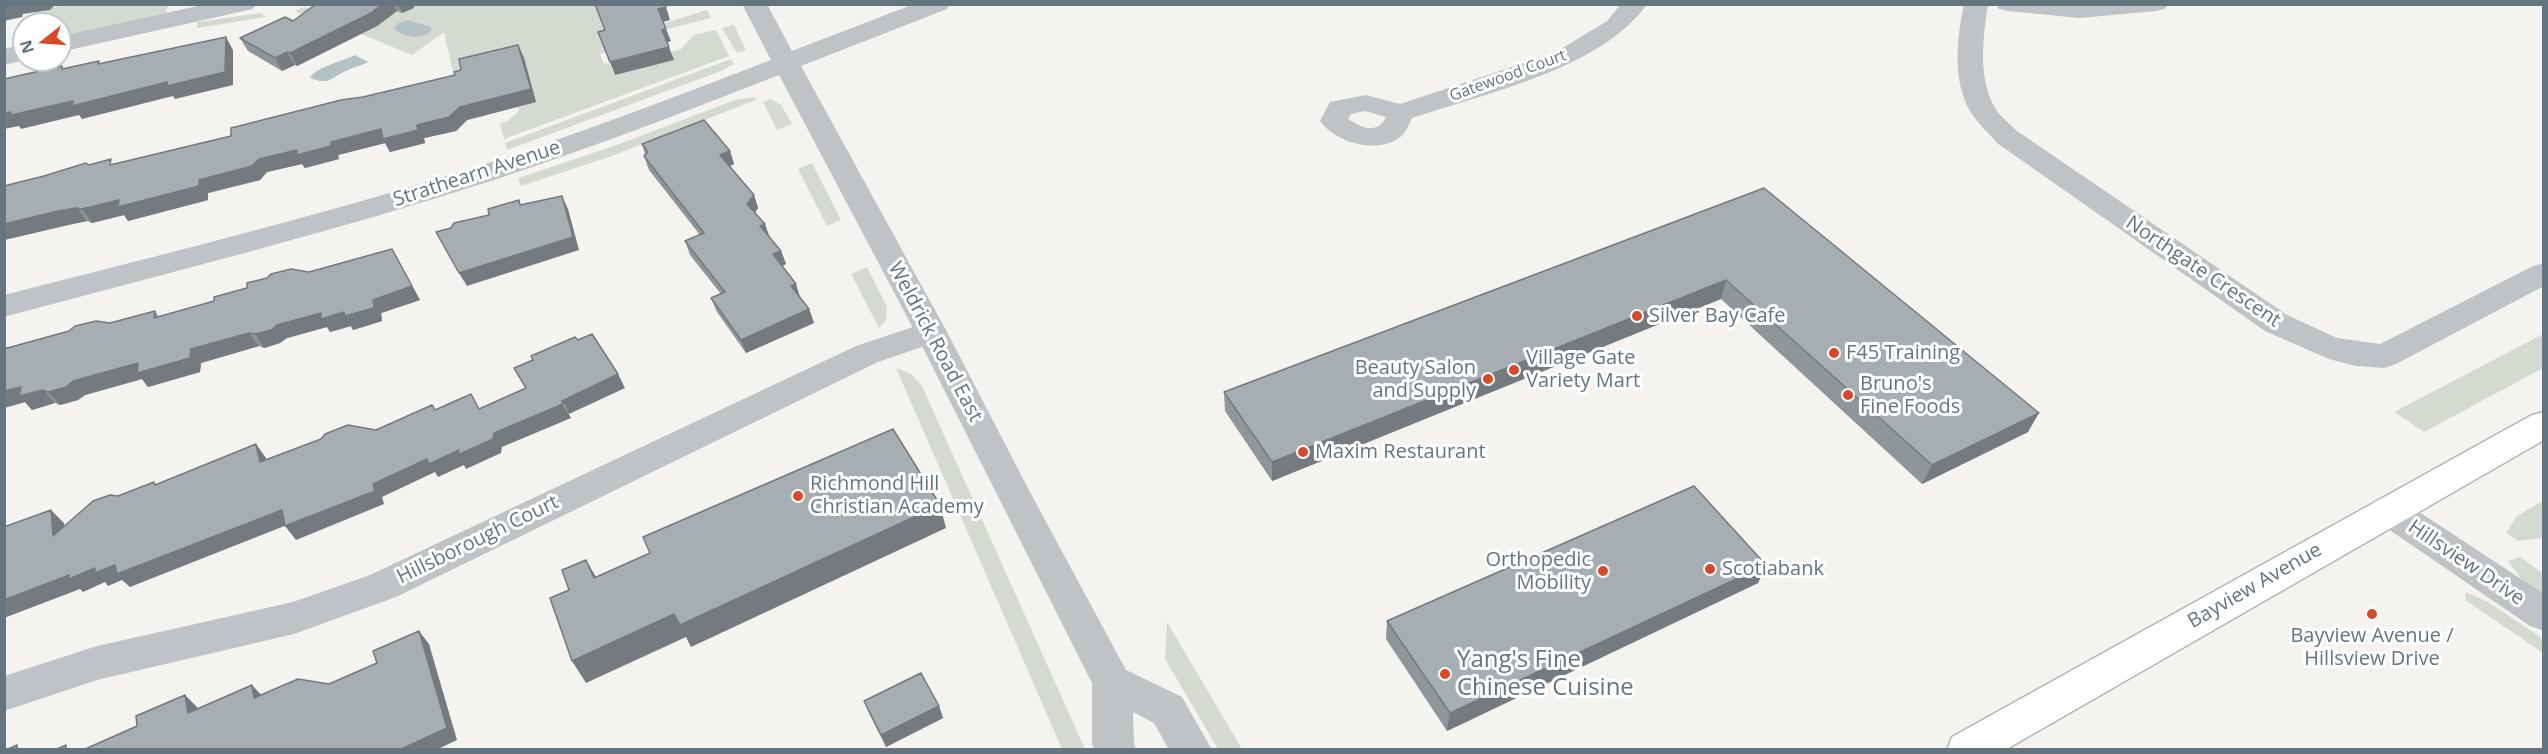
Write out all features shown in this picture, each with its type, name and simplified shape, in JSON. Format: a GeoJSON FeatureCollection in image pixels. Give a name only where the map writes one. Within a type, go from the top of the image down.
{"type":"FeatureCollection","features":[{"type":"Feature","properties":{"kind":"main road","name":"Bayview Avenue"},"geometry":{"type":"LineString","coordinates":[[1967,750],[2388,510],[2544,424]]}},
{"type":"Feature","properties":{"kind":"street"},"geometry":{"type":"LineString","coordinates":[[72,41],[244,4]]}},
{"type":"Feature","properties":{"kind":"street","name":"Weldrick Road East"},"geometry":{"type":"LineString","coordinates":[[754,4],[931,332],[1112,682],[1113,744],[1116,750]]}},
{"type":"Feature","properties":{"kind":"street","name":"Strathearn Avenue"},"geometry":{"type":"LineString","coordinates":[[4,306],[407,197],[617,127],[938,4]]}},
{"type":"Feature","properties":{"kind":"street","name":"Gatewood Court"},"geometry":{"type":"LineString","coordinates":[[1401,113],[1542,66],[1570,54],[1616,26],[1635,4]]}},
{"type":"Feature","properties":{"kind":"street","name":"Northgate Crescent"},"geometry":{"type":"LineString","coordinates":[[1976,4],[1970,57],[1973,82],[1982,110],[2007,137],[2276,323],[2329,348],[2356,354],[2384,356],[2544,273]]}},
{"type":"Feature","properties":{"kind":"street"},"geometry":{"type":"LineString","coordinates":[[2008,4],[2079,11],[2156,4]]}},
{"type":"Feature","properties":{"kind":"street","name":"Hillsborough Court"},"geometry":{"type":"LineString","coordinates":[[4,694],[97,663],[294,618],[383,586],[867,354],[931,332]]}},
{"type":"Feature","properties":{"kind":"street","name":"Hillsview Drive"},"geometry":{"type":"LineString","coordinates":[[2388,510],[2544,615]]}},
{"type":"Feature","properties":{"kind":"street"},"geometry":{"type":"LineString","coordinates":[[1112,682],[1168,710],[1192,750]]}},
{"type":"Feature","properties":{"kind":"shaded area"},"geometry":{"type":"Polygon","coordinates":[[[62,5],[168,5],[166,13],[72,33],[72,12],[43,11],[62,5]]]}},
{"type":"Feature","properties":{"kind":"shaded area"},"geometry":{"type":"Polygon","coordinates":[[[414,5],[609,5],[646,29],[707,10],[711,18],[603,45],[606,52],[600,54],[604,64],[610,63],[614,75],[673,60],[670,52],[680,50],[694,35],[716,30],[729,56],[504,139],[500,124],[519,111],[518,107],[536,102],[524,58],[466,72],[461,108],[444,32],[412,55],[342,26],[308,18],[295,11],[304,7],[309,8],[308,10],[397,11],[414,5]]]}},
{"type":"Feature","properties":{"kind":"shaded area"},"geometry":{"type":"Polygon","coordinates":[[[261,13],[266,17],[197,28],[197,22],[261,13]]]}},
{"type":"Feature","properties":{"kind":"shaded area"},"geometry":{"type":"Polygon","coordinates":[[[409,20],[431,27],[431,31],[422,36],[412,37],[394,29],[398,23],[409,20]]]}},
{"type":"Feature","properties":{"kind":"shaded area"},"geometry":{"type":"Polygon","coordinates":[[[734,25],[746,50],[737,53],[722,28],[734,25]]]}},
{"type":"Feature","properties":{"kind":"shaded area"},"geometry":{"type":"Polygon","coordinates":[[[355,55],[368,62],[330,80],[310,78],[324,67],[355,55]]]}},
{"type":"Feature","properties":{"kind":"shaded area"},"geometry":{"type":"Polygon","coordinates":[[[731,59],[734,64],[721,71],[507,150],[505,143],[731,59]]]}},
{"type":"Feature","properties":{"kind":"shaded area"},"geometry":{"type":"Polygon","coordinates":[[[754,97],[756,100],[609,157],[521,186],[518,178],[614,146],[735,100],[754,97]]]}},
{"type":"Feature","properties":{"kind":"shaded area"},"geometry":{"type":"Polygon","coordinates":[[[771,99],[781,105],[792,124],[777,130],[763,102],[771,99]]]}},
{"type":"Feature","properties":{"kind":"shaded area"},"geometry":{"type":"Polygon","coordinates":[[[812,163],[841,220],[827,226],[798,169],[812,163]]]}},
{"type":"Feature","properties":{"kind":"shaded area"},"geometry":{"type":"Polygon","coordinates":[[[867,267],[887,307],[886,320],[879,328],[851,274],[867,267]]]}},
{"type":"Feature","properties":{"kind":"shaded area"},"geometry":{"type":"Polygon","coordinates":[[[2543,334],[2543,368],[2424,432],[2394,412],[2543,334]]]}},
{"type":"Feature","properties":{"kind":"shaded area"},"geometry":{"type":"Polygon","coordinates":[[[896,368],[911,374],[922,386],[1085,749],[1062,749],[896,368]]]}},
{"type":"Feature","properties":{"kind":"shaded area"},"geometry":{"type":"Polygon","coordinates":[[[2543,501],[2543,538],[2518,541],[2506,533],[2517,516],[2543,501]]]}},
{"type":"Feature","properties":{"kind":"shaded area"},"geometry":{"type":"Polygon","coordinates":[[[2521,557],[2543,574],[2543,598],[2522,580],[2508,561],[2521,557]]]}},
{"type":"Feature","properties":{"kind":"shaded area"},"geometry":{"type":"Polygon","coordinates":[[[2466,592],[2488,602],[2539,636],[2543,640],[2543,653],[2465,600],[2466,592]]]}},
{"type":"Feature","properties":{"kind":"shaded area"},"geometry":{"type":"Polygon","coordinates":[[[1167,622],[1242,749],[1218,749],[1165,659],[1167,622]]]}},
{"type":"Feature","properties":{"kind":"building"},"geometry":{"type":"Polygon","coordinates":[[[316,4],[382,4],[371,13],[290,53],[287,52],[275,58],[240,38],[285,17],[293,21],[316,4]]]}},
{"type":"Feature","properties":{"kind":"building"},"geometry":{"type":"Polygon","coordinates":[[[595,4],[664,4],[666,7],[658,9],[666,29],[662,30],[669,47],[610,62],[598,32],[605,30],[595,4]]]}},
{"type":"Feature","properties":{"kind":"building"},"geometry":{"type":"Polygon","coordinates":[[[226,37],[225,72],[167,86],[167,82],[72,106],[73,101],[11,115],[11,112],[4,114],[4,79],[35,72],[72,72],[72,67],[99,61],[98,64],[226,37]]]}},
{"type":"Feature","properties":{"kind":"building"},"geometry":{"type":"Polygon","coordinates":[[[518,45],[531,89],[460,107],[449,117],[417,125],[418,130],[383,139],[381,129],[331,142],[331,146],[297,155],[297,150],[259,159],[252,166],[199,180],[199,186],[118,207],[119,200],[4,224],[4,186],[86,163],[89,165],[111,159],[110,165],[231,136],[231,128],[341,100],[455,75],[454,72],[461,70],[459,59],[518,45]]]}},
{"type":"Feature","properties":{"kind":"building"},"geometry":{"type":"Polygon","coordinates":[[[704,120],[730,151],[720,155],[754,195],[747,204],[765,224],[760,226],[781,251],[773,254],[796,284],[791,286],[809,309],[741,340],[711,298],[725,292],[685,241],[704,233],[644,156],[648,152],[642,144],[704,120]]]}},
{"type":"Feature","properties":{"kind":"building"},"geometry":{"type":"Polygon","coordinates":[[[1764,188],[2039,413],[1932,465],[1726,280],[1272,462],[1224,392],[1764,188]]]}},
{"type":"Feature","properties":{"kind":"building"},"geometry":{"type":"Polygon","coordinates":[[[562,196],[573,237],[459,273],[436,232],[451,228],[454,223],[489,215],[488,209],[519,200],[520,205],[562,196]]]}},
{"type":"Feature","properties":{"kind":"building"},"geometry":{"type":"Polygon","coordinates":[[[392,249],[412,286],[373,300],[374,308],[345,316],[344,312],[321,319],[321,313],[277,325],[271,330],[255,334],[249,333],[191,349],[190,358],[137,373],[138,363],[73,381],[66,387],[48,392],[43,390],[19,396],[21,387],[4,391],[4,349],[96,321],[110,323],[155,311],[154,318],[214,301],[214,297],[247,288],[247,283],[267,278],[271,274],[291,269],[309,272],[392,249]]]}},
{"type":"Feature","properties":{"kind":"building"},"geometry":{"type":"Polygon","coordinates":[[[592,334],[618,374],[562,401],[563,404],[494,433],[493,439],[458,455],[459,450],[429,464],[427,459],[373,484],[375,491],[285,526],[282,510],[117,574],[115,565],[95,573],[95,568],[69,579],[69,575],[4,600],[4,527],[51,510],[53,536],[93,501],[110,495],[118,496],[154,482],[155,485],[256,444],[260,462],[321,439],[325,434],[348,425],[376,430],[432,405],[435,410],[471,394],[479,409],[526,388],[514,368],[533,360],[531,356],[575,337],[578,340],[592,334]]]}},
{"type":"Feature","properties":{"kind":"building"},"geometry":{"type":"Polygon","coordinates":[[[893,429],[940,505],[680,625],[674,614],[572,661],[550,598],[569,590],[562,570],[586,560],[594,578],[650,553],[643,537],[893,429]]]}},
{"type":"Feature","properties":{"kind":"building"},"geometry":{"type":"Polygon","coordinates":[[[1694,486],[1766,565],[1450,713],[1387,621],[1694,486]]]}},
{"type":"Feature","properties":{"kind":"building"},"geometry":{"type":"Polygon","coordinates":[[[419,631],[447,728],[399,750],[83,750],[137,726],[136,716],[185,695],[188,713],[252,685],[254,698],[298,679],[329,684],[377,663],[373,651],[419,631]]]}},
{"type":"Feature","properties":{"kind":"building"},"geometry":{"type":"Polygon","coordinates":[[[921,673],[939,706],[881,735],[864,701],[921,673]]]}},
{"type":"Feature","properties":{"kind":"building"},"geometry":{"type":"Polygon","coordinates":[[[17,745],[17,750],[6,750],[17,745]]]}},
{"type":"Feature","properties":{"kind":"building"},"geometry":{"type":"Polygon","coordinates":[[[66,745],[66,750],[55,750],[66,745]]]}},
{"type":"Feature","properties":{"kind":"place","name":"Silver Bay Cafe"},"geometry":{"type":"Point","coordinates":[1637,316]}},
{"type":"Feature","properties":{"kind":"place","name":"F45 Training"},"geometry":{"type":"Point","coordinates":[1834,353]}},
{"type":"Feature","properties":{"kind":"place","name":"Village Gate Variety Mart"},"geometry":{"type":"Point","coordinates":[1514,370]}},
{"type":"Feature","properties":{"kind":"place","name":"Beauty Salon and Supply"},"geometry":{"type":"Point","coordinates":[1488,379]}},
{"type":"Feature","properties":{"kind":"place","name":"Bruno's Fine Foods"},"geometry":{"type":"Point","coordinates":[1848,395]}},
{"type":"Feature","properties":{"kind":"place","name":"Maxim Restaurant"},"geometry":{"type":"Point","coordinates":[1303,452]}},
{"type":"Feature","properties":{"kind":"place","name":"Richmond Hill Christian Academy"},"geometry":{"type":"Point","coordinates":[798,496]}},
{"type":"Feature","properties":{"kind":"place","name":"Scotiabank"},"geometry":{"type":"Point","coordinates":[1710,569]}},
{"type":"Feature","properties":{"kind":"place","name":"Orthopedic Mobility"},"geometry":{"type":"Point","coordinates":[1603,571]}},
{"type":"Feature","properties":{"kind":"place","name":"Bayview Avenue / Hillsview Drive"},"geometry":{"type":"Point","coordinates":[2372,614]}},
{"type":"Feature","properties":{"kind":"place","name":"Yang's Fine Chinese Cuisine"},"geometry":{"type":"Point","coordinates":[1445,674]}}]}
